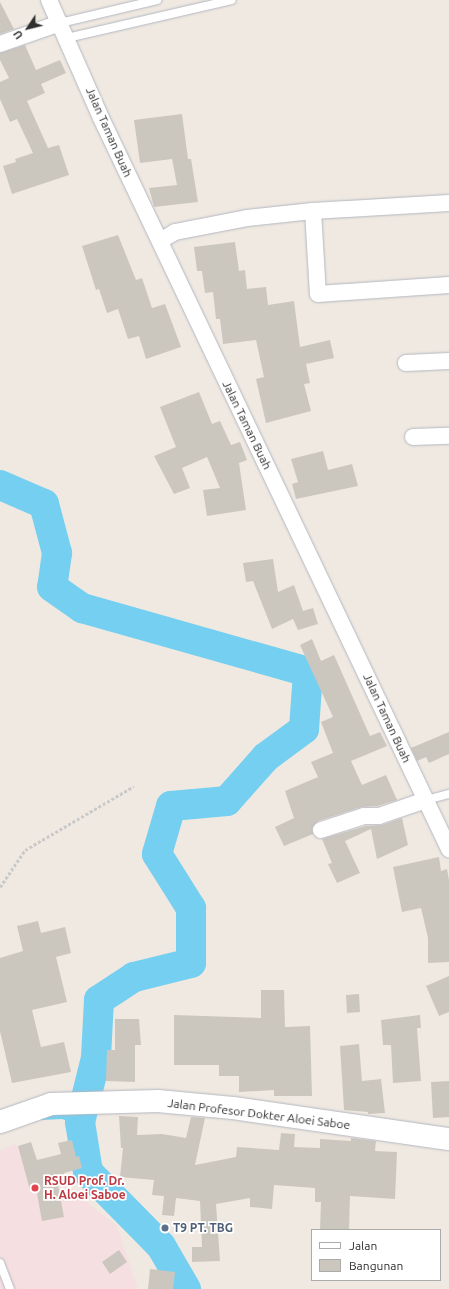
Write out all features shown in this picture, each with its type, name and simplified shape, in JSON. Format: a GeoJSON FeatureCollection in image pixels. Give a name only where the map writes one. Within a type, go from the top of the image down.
{"type":"FeatureCollection","features":[{"type":"Feature","properties":{"kind":"street","name":"Jalan Taman Buah"},"geometry":{"type":"LineString","coordinates":[[49,0],[101,118],[449,849]]}},
{"type":"Feature","properties":{"kind":"street"},"geometry":{"type":"LineString","coordinates":[[0,44],[60,23]]}},
{"type":"Feature","properties":{"kind":"street"},"geometry":{"type":"LineString","coordinates":[[160,241],[176,232],[233,220],[313,211],[449,203]]}},
{"type":"Feature","properties":{"kind":"street"},"geometry":{"type":"LineString","coordinates":[[313,211],[318,294],[449,285]]}},
{"type":"Feature","properties":{"kind":"street"},"geometry":{"type":"LineString","coordinates":[[406,363],[449,361]]}},
{"type":"Feature","properties":{"kind":"street"},"geometry":{"type":"LineString","coordinates":[[413,437],[449,436]]}},
{"type":"Feature","properties":{"kind":"street"},"geometry":{"type":"LineString","coordinates":[[321,830],[364,816],[379,816],[426,800]]}},
{"type":"Feature","properties":{"kind":"street","name":"Jalan Profesor Dokter Aloei Saboe"},"geometry":{"type":"LineString","coordinates":[[0,1122],[51,1104],[111,1102],[197,1103],[449,1139]]}},
{"type":"Feature","properties":{"kind":"lane"},"geometry":{"type":"LineString","coordinates":[[60,23],[157,0]]}},
{"type":"Feature","properties":{"kind":"lane"},"geometry":{"type":"LineString","coordinates":[[67,38],[232,0]]}},
{"type":"Feature","properties":{"kind":"lane"},"geometry":{"type":"LineString","coordinates":[[426,800],[449,794]]}},
{"type":"Feature","properties":{"kind":"lane"},"geometry":{"type":"LineString","coordinates":[[0,1263],[10,1289]]}},
{"type":"Feature","properties":{"kind":"path"},"geometry":{"type":"LineString","coordinates":[[0,887],[25,850],[134,786]]}},
{"type":"Feature","properties":{"kind":"shaded area","name":"RSUD Prof. Dr. H. Aloei Saboe"},"geometry":{"type":"Polygon","coordinates":[[[14,1144],[117,1226],[138,1289],[0,1289],[0,1151],[14,1144]]]}},
{"type":"Feature","properties":{"kind":"building"},"geometry":{"type":"Polygon","coordinates":[[[0,2],[14,29],[0,34],[0,2]]]}},
{"type":"Feature","properties":{"kind":"building"},"geometry":{"type":"Polygon","coordinates":[[[25,45],[36,70],[60,60],[66,73],[41,84],[45,93],[27,101],[48,148],[59,145],[69,175],[12,194],[3,166],[16,162],[15,159],[33,153],[17,119],[10,122],[0,99],[0,82],[9,78],[0,60],[0,53],[25,45]]]}},
{"type":"Feature","properties":{"kind":"building"},"geometry":{"type":"Polygon","coordinates":[[[182,114],[188,159],[191,159],[198,202],[154,207],[149,188],[177,185],[172,159],[140,163],[134,120],[182,114]]]}},
{"type":"Feature","properties":{"kind":"building"},"geometry":{"type":"Polygon","coordinates":[[[118,235],[136,280],[142,278],[152,308],[165,304],[181,347],[146,359],[139,336],[128,339],[118,309],[107,313],[99,289],[96,290],[82,246],[118,235]]]}},
{"type":"Feature","properties":{"kind":"building"},"geometry":{"type":"Polygon","coordinates":[[[235,242],[239,271],[245,270],[247,289],[266,287],[268,305],[294,301],[300,347],[330,340],[334,358],[306,364],[310,383],[304,384],[311,411],[266,423],[256,379],[264,377],[256,340],[223,344],[220,319],[216,319],[213,292],[205,293],[202,271],[197,271],[194,247],[235,242]]]}},
{"type":"Feature","properties":{"kind":"building"},"geometry":{"type":"Polygon","coordinates":[[[199,392],[212,424],[220,421],[231,445],[240,442],[247,460],[239,463],[246,510],[207,516],[203,490],[220,488],[207,457],[182,468],[190,488],[174,494],[154,456],[176,447],[160,407],[199,392]]]}},
{"type":"Feature","properties":{"kind":"building"},"geometry":{"type":"Polygon","coordinates":[[[323,451],[328,470],[352,464],[358,486],[296,499],[292,484],[298,482],[291,459],[323,451]]]}},
{"type":"Feature","properties":{"kind":"building"},"geometry":{"type":"Polygon","coordinates":[[[273,559],[278,592],[294,585],[303,611],[313,608],[318,624],[298,630],[293,619],[272,629],[253,581],[246,582],[243,563],[273,559]]]}},
{"type":"Feature","properties":{"kind":"building"},"geometry":{"type":"Polygon","coordinates":[[[312,639],[321,661],[334,655],[370,736],[380,732],[387,746],[351,761],[362,785],[386,775],[397,800],[377,806],[361,807],[318,821],[312,828],[313,834],[284,846],[275,827],[294,818],[285,791],[318,777],[311,762],[333,753],[321,722],[333,717],[300,645],[312,639]]]}},
{"type":"Feature","properties":{"kind":"building"},"geometry":{"type":"Polygon","coordinates":[[[449,732],[449,754],[429,763],[426,757],[417,761],[411,748],[449,732]]]}},
{"type":"Feature","properties":{"kind":"building"},"geometry":{"type":"Polygon","coordinates":[[[402,818],[408,845],[377,859],[371,829],[345,841],[360,873],[337,883],[328,864],[332,863],[322,839],[366,826],[382,825],[402,818]]]}},
{"type":"Feature","properties":{"kind":"building"},"geometry":{"type":"Polygon","coordinates":[[[439,857],[441,871],[447,869],[449,880],[449,962],[428,963],[428,938],[421,908],[402,912],[393,867],[439,857]]]}},
{"type":"Feature","properties":{"kind":"building"},"geometry":{"type":"Polygon","coordinates":[[[38,921],[41,933],[65,927],[71,953],[56,957],[67,1002],[32,1010],[41,1047],[64,1042],[71,1072],[12,1083],[0,1031],[0,958],[23,951],[17,926],[38,921]]]}},
{"type":"Feature","properties":{"kind":"building"},"geometry":{"type":"Polygon","coordinates":[[[449,976],[449,1012],[439,1016],[426,986],[449,976]]]}},
{"type":"Feature","properties":{"kind":"building"},"geometry":{"type":"Polygon","coordinates":[[[261,990],[284,990],[285,1027],[310,1026],[312,1096],[274,1096],[274,1090],[239,1092],[239,1076],[219,1076],[219,1065],[174,1065],[174,1015],[261,1018],[261,990]]]}},
{"type":"Feature","properties":{"kind":"building"},"geometry":{"type":"Polygon","coordinates":[[[359,994],[360,1012],[347,1013],[346,995],[359,994]]]}},
{"type":"Feature","properties":{"kind":"building"},"geometry":{"type":"Polygon","coordinates":[[[420,1015],[421,1028],[417,1028],[421,1081],[393,1083],[391,1045],[383,1045],[381,1020],[420,1015]]]}},
{"type":"Feature","properties":{"kind":"building"},"geometry":{"type":"Polygon","coordinates":[[[115,1019],[139,1019],[141,1045],[135,1045],[135,1082],[106,1081],[107,1050],[115,1050],[115,1019]]]}},
{"type":"Feature","properties":{"kind":"building"},"geometry":{"type":"Polygon","coordinates":[[[359,1044],[362,1081],[381,1079],[385,1113],[368,1114],[368,1112],[344,1110],[340,1046],[359,1044]]]}},
{"type":"Feature","properties":{"kind":"building"},"geometry":{"type":"Polygon","coordinates":[[[449,1081],[449,1117],[433,1118],[431,1082],[449,1081]]]}},
{"type":"Feature","properties":{"kind":"building"},"geometry":{"type":"Polygon","coordinates":[[[119,1116],[138,1117],[137,1135],[162,1134],[186,1138],[191,1117],[205,1118],[195,1165],[236,1157],[237,1147],[279,1150],[281,1133],[295,1134],[294,1147],[320,1148],[320,1139],[351,1141],[351,1138],[376,1141],[375,1151],[397,1152],[395,1199],[350,1196],[349,1229],[320,1229],[321,1202],[315,1202],[315,1188],[274,1185],[272,1209],[250,1207],[250,1198],[216,1204],[220,1261],[192,1262],[192,1247],[202,1247],[200,1201],[176,1198],[174,1216],[162,1215],[164,1196],[152,1195],[154,1180],[120,1177],[123,1148],[121,1148],[119,1116]]]}},
{"type":"Feature","properties":{"kind":"building"},"geometry":{"type":"Polygon","coordinates":[[[72,1140],[76,1157],[79,1156],[82,1168],[64,1173],[67,1183],[58,1185],[64,1217],[42,1221],[36,1188],[30,1190],[18,1146],[31,1142],[37,1160],[61,1154],[58,1143],[72,1140]]]}},
{"type":"Feature","properties":{"kind":"building"},"geometry":{"type":"Polygon","coordinates":[[[119,1250],[127,1262],[110,1274],[102,1262],[119,1250]]]}},
{"type":"Feature","properties":{"kind":"building"},"geometry":{"type":"Polygon","coordinates":[[[150,1269],[175,1272],[173,1289],[148,1289],[150,1269]]]}},
{"type":"Feature","properties":{"kind":"waterway"},"geometry":{"type":"LineString","coordinates":[[0,485],[44,504],[57,553],[52,587],[82,608],[308,672],[304,729],[266,757],[227,801],[171,806],[157,854],[191,908],[191,963],[134,977],[99,1000],[96,1058],[80,1122],[88,1172],[161,1246],[186,1289]]}},
{"type":"Feature","properties":{"kind":"waterway"},"geometry":{"type":"LineString","coordinates":[[41,1117],[62,1116],[80,1122]]}},
{"type":"Feature","properties":{"kind":"place","name":"RSUD Prof. Dr. H. Aloei Saboe"},"geometry":{"type":"Point","coordinates":[35,1188]}},
{"type":"Feature","properties":{"kind":"place","name":"T9 PT. TBG"},"geometry":{"type":"Point","coordinates":[165,1228]}}]}
